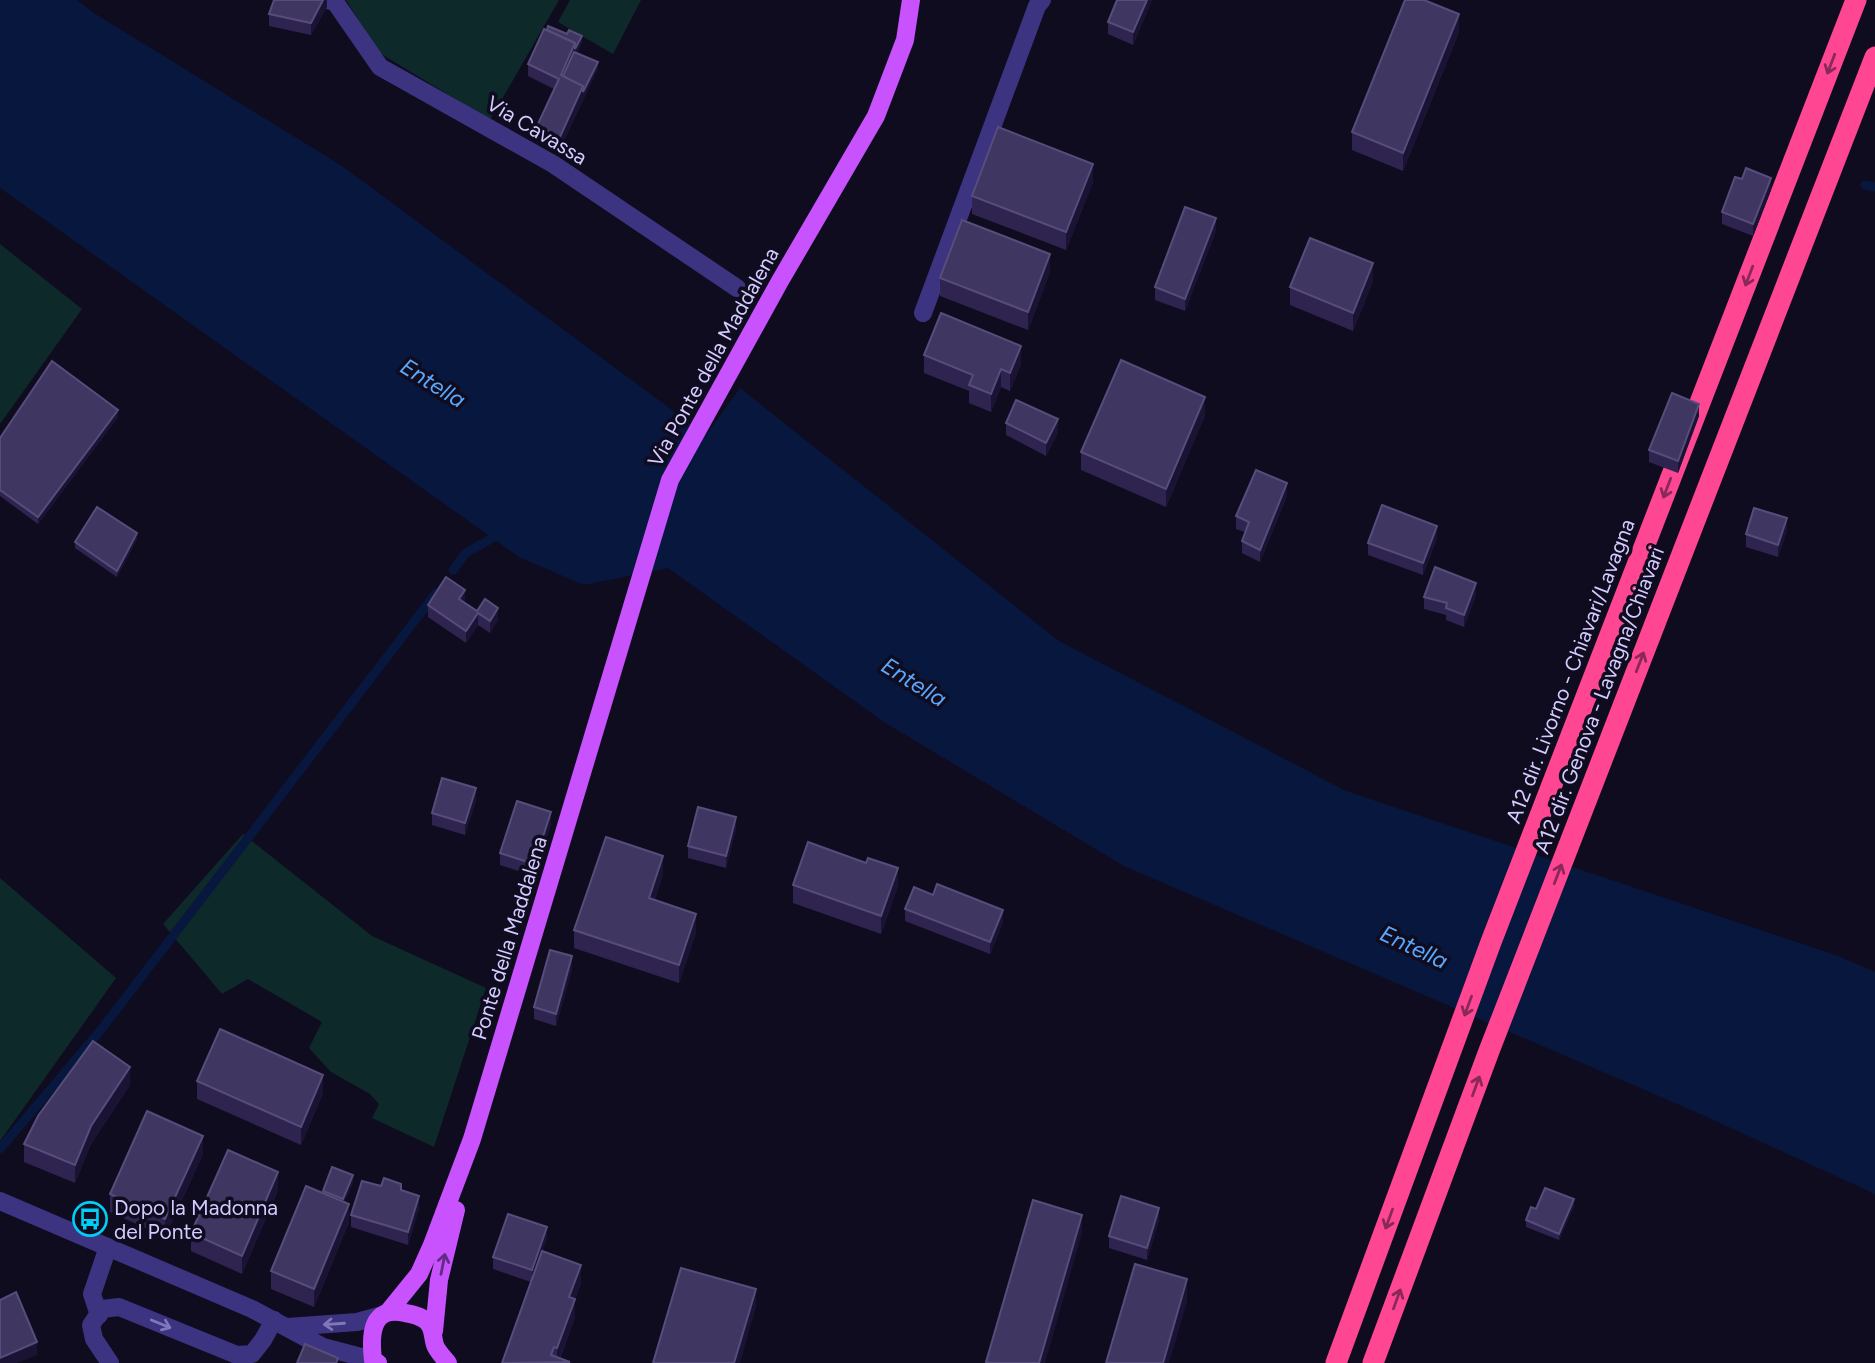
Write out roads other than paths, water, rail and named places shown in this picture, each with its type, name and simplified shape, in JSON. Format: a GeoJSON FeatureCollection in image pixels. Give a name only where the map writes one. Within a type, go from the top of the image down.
{"type":"FeatureCollection","features":[{"type":"Feature","properties":{"kind":"highway","name":"A12 dir. Livorno - Chiavari/Lavagna"},"geometry":{"type":"LineString","coordinates":[[1336,1363],[1491,942],[1856,0]]}},
{"type":"Feature","properties":{"kind":"highway","name":"A12 dir. Genova - Lavagna/Chiavari"},"geometry":{"type":"LineString","coordinates":[[1373,1363],[1489,1051],[1875,57]]}},
{"type":"Feature","properties":{"kind":"main road","name":"Via Ponte della Maddalena"},"geometry":{"type":"LineString","coordinates":[[589,751],[670,480],[780,281],[876,116],[905,40],[911,0]]}},
{"type":"Feature","properties":{"kind":"main road","name":"Ponte della Maddalena"},"geometry":{"type":"LineString","coordinates":[[384,1313],[419,1274],[472,1139],[589,751]]}},
{"type":"Feature","properties":{"kind":"main road","name":"Ponte della Maddalena"},"geometry":{"type":"LineString","coordinates":[[435,1339],[439,1280],[468,1169],[472,1139]]}},
{"type":"Feature","properties":{"kind":"main road"},"geometry":{"type":"LineString","coordinates":[[375,1361],[371,1344],[374,1327],[384,1313],[410,1314],[425,1320],[448,1363]]}},
{"type":"Feature","properties":{"kind":"main road"},"geometry":{"type":"LineString","coordinates":[[425,1363],[435,1339]]}},
{"type":"Feature","properties":{"kind":"street","name":"Via Cavassa"},"geometry":{"type":"LineString","coordinates":[[328,0],[335,2],[380,67],[554,164],[737,288]]}},
{"type":"Feature","properties":{"kind":"street"},"geometry":{"type":"LineString","coordinates":[[923,313],[1037,6],[1042,0]]}},
{"type":"Feature","properties":{"kind":"street"},"geometry":{"type":"LineString","coordinates":[[0,1201],[252,1309],[323,1347],[375,1361]]}},
{"type":"Feature","properties":{"kind":"street"},"geometry":{"type":"LineString","coordinates":[[99,1315],[92,1294],[108,1247]]}},
{"type":"Feature","properties":{"kind":"street"},"geometry":{"type":"LineString","coordinates":[[110,1363],[94,1339],[91,1325],[102,1310],[119,1307],[237,1355],[252,1354],[280,1323],[357,1322],[384,1313]]}},
{"type":"Feature","properties":{"kind":"water","name":"Entella"},"geometry":{"type":"Polygon","coordinates":[[[0,0],[77,0],[342,166],[706,435],[740,388],[1059,641],[1346,791],[1838,956],[1875,972],[1875,1194],[1696,1112],[1124,866],[884,722],[668,568],[584,585],[519,557],[0,188],[0,0]]]}},
{"type":"Feature","properties":{"kind":"waterway"},"geometry":{"type":"LineString","coordinates":[[1865,185],[1875,187]]}},
{"type":"Feature","properties":{"kind":"waterway"},"geometry":{"type":"LineString","coordinates":[[453,570],[466,553],[501,533]]}},
{"type":"Feature","properties":{"kind":"waterway"},"geometry":{"type":"LineString","coordinates":[[0,1149],[100,1031],[436,593]]}},
{"type":"Feature","properties":{"kind":"place","name":"Dopo la Madonna del Ponte"},"geometry":{"type":"Point","coordinates":[90,1219]}}]}
